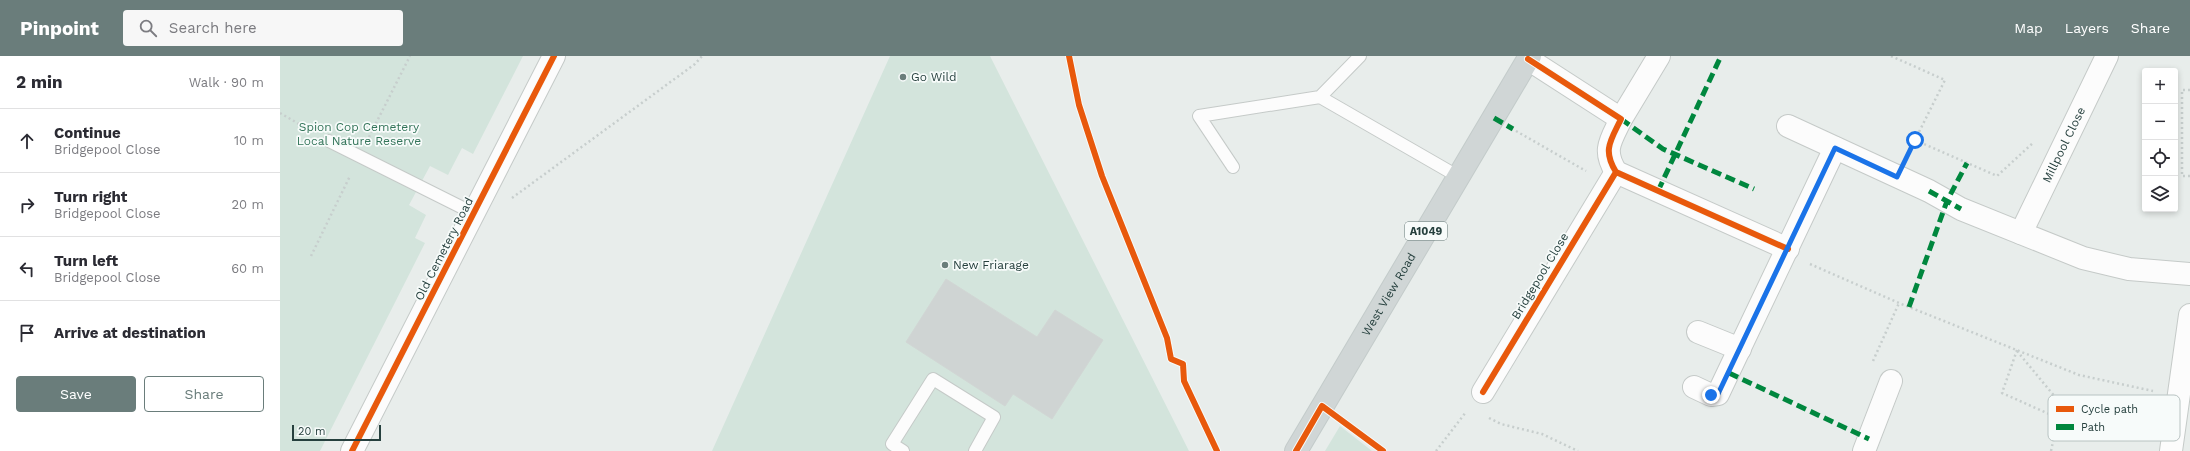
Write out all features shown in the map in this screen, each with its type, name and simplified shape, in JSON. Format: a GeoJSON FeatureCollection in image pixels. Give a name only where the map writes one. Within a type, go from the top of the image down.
{"type":"FeatureCollection","features":[{"type":"Feature","properties":{"kind":"main road","name":"West View Road"},"geometry":{"type":"LineString","coordinates":[[1296,451],[1529,58]]}},
{"type":"Feature","properties":{"kind":"street","name":"Old Cemetery Road"},"geometry":{"type":"LineString","coordinates":[[352,451],[475,214],[554,56]]}},
{"type":"Feature","properties":{"kind":"street"},"geometry":{"type":"LineString","coordinates":[[1659,56],[1621,119],[1608,147],[1609,160],[1616,172],[1788,250]]}},
{"type":"Feature","properties":{"kind":"street","name":"Millpool Close"},"geometry":{"type":"LineString","coordinates":[[2021,233],[2107,56]]}},
{"type":"Feature","properties":{"kind":"street"},"geometry":{"type":"LineString","coordinates":[[1529,58],[1621,119]]}},
{"type":"Feature","properties":{"kind":"street"},"geometry":{"type":"LineString","coordinates":[[1788,126],[1929,191],[1961,209],[2083,258],[2129,269],[2190,274]]}},
{"type":"Feature","properties":{"kind":"street"},"geometry":{"type":"LineString","coordinates":[[1694,387],[1711,395],[1718,394],[1788,250],[1835,148]]}},
{"type":"Feature","properties":{"kind":"street","name":"Bridgepool Close"},"geometry":{"type":"LineString","coordinates":[[1483,392],[1616,172]]}},
{"type":"Feature","properties":{"kind":"street"},"geometry":{"type":"LineString","coordinates":[[2178,395],[2190,315]]}},
{"type":"Feature","properties":{"kind":"street"},"geometry":{"type":"LineString","coordinates":[[1698,332],[1740,349]]}},
{"type":"Feature","properties":{"kind":"street"},"geometry":{"type":"LineString","coordinates":[[1864,451],[1891,381]]}},
{"type":"Feature","properties":{"kind":"lane"},"geometry":{"type":"LineString","coordinates":[[1233,167],[1199,116],[1320,97],[1360,56]]}},
{"type":"Feature","properties":{"kind":"lane"},"geometry":{"type":"LineString","coordinates":[[1320,97],[1459,176]]}},
{"type":"Feature","properties":{"kind":"lane"},"geometry":{"type":"LineString","coordinates":[[329,141],[475,214]]}},
{"type":"Feature","properties":{"kind":"lane"},"geometry":{"type":"LineString","coordinates":[[903,451],[892,444],[933,379],[994,417],[975,451]]}},
{"type":"Feature","properties":{"kind":"path"},"geometry":{"type":"LineString","coordinates":[[475,214],[496,211],[695,64],[702,56]]}},
{"type":"Feature","properties":{"kind":"path"},"geometry":{"type":"LineString","coordinates":[[1891,56],[1944,80],[1897,177]]}},
{"type":"Feature","properties":{"kind":"path"},"geometry":{"type":"LineString","coordinates":[[2190,90],[2182,90],[2182,176],[2190,176]]}},
{"type":"Feature","properties":{"kind":"path"},"geometry":{"type":"LineString","coordinates":[[280,113],[329,141]]}},
{"type":"Feature","properties":{"kind":"path"},"geometry":{"type":"LineString","coordinates":[[1513,129],[1587,172]]}},
{"type":"Feature","properties":{"kind":"path"},"geometry":{"type":"LineString","coordinates":[[1915,140],[1997,176],[2037,139]]}},
{"type":"Feature","properties":{"kind":"path"},"geometry":{"type":"LineString","coordinates":[[1788,250],[1802,261],[1899,303],[2079,376],[2173,395]]}},
{"type":"Feature","properties":{"kind":"path"},"geometry":{"type":"LineString","coordinates":[[1891,381],[1868,372],[1899,303]]}},
{"type":"Feature","properties":{"kind":"path"},"geometry":{"type":"LineString","coordinates":[[2017,350],[2002,393],[2048,414]]}},
{"type":"Feature","properties":{"kind":"path"},"geometry":{"type":"LineString","coordinates":[[2017,350],[2054,395]]}},
{"type":"Feature","properties":{"kind":"path"},"geometry":{"type":"LineString","coordinates":[[1436,451],[1483,392]]}},
{"type":"Feature","properties":{"kind":"path"},"geometry":{"type":"LineString","coordinates":[[1469,409],[1501,424],[1542,434],[1578,451]]}},
{"type":"Feature","properties":{"kind":"path"},"geometry":{"type":"LineString","coordinates":[[2051,451],[2053,441]]}},
{"type":"Feature","properties":{"kind":"path"},"geometry":{"type":"LineString","coordinates":[[2153,441],[2172,446]]}},
{"type":"Feature","properties":{"kind":"green space","name":"Spion Cop Cemetery Local Nature Reserve"},"geometry":{"type":"Polygon","coordinates":[[[280,56],[523,56],[473,154],[462,148],[448,175],[430,166],[409,205],[426,215],[415,238],[425,243],[320,451],[280,451],[280,56]]]}},
{"type":"Feature","properties":{"kind":"green space","name":"New Friarage"},"geometry":{"type":"Polygon","coordinates":[[[890,56],[990,56],[1189,451],[712,451],[890,56]]]}},
{"type":"Feature","properties":{"kind":"green space"},"geometry":{"type":"Polygon","coordinates":[[[1340,426],[1372,451],[1325,451],[1340,426]]]}},
{"type":"Feature","properties":{"kind":"building"},"geometry":{"type":"Polygon","coordinates":[[[946,279],[1037,337],[1055,310],[1103,340],[1052,419],[1013,394],[1005,406],[906,342],[946,279]]]}},
{"type":"Feature","properties":{"kind":"marked path"},"geometry":{"type":"LineString","coordinates":[[1658,191],[1721,56]]}},
{"type":"Feature","properties":{"kind":"marked path"},"geometry":{"type":"LineString","coordinates":[[1494,118],[1513,129]]}},
{"type":"Feature","properties":{"kind":"marked path"},"geometry":{"type":"LineString","coordinates":[[1621,119],[1663,149],[1754,189]]}},
{"type":"Feature","properties":{"kind":"marked path"},"geometry":{"type":"LineString","coordinates":[[1909,307],[1947,201],[1967,163]]}},
{"type":"Feature","properties":{"kind":"marked path"},"geometry":{"type":"LineString","coordinates":[[1929,191],[1961,209]]}},
{"type":"Feature","properties":{"kind":"marked path"},"geometry":{"type":"LineString","coordinates":[[1729,373],[1869,439]]}},
{"type":"Feature","properties":{"kind":"cycle path"},"geometry":{"type":"LineString","coordinates":[[352,451],[554,56]]}},
{"type":"Feature","properties":{"kind":"cycle path"},"geometry":{"type":"LineString","coordinates":[[1069,56],[1079,105],[1102,176],[1167,338],[1171,359],[1183,364],[1184,381],[1217,451]]}},
{"type":"Feature","properties":{"kind":"cycle path"},"geometry":{"type":"LineString","coordinates":[[1528,59],[1621,119],[1611,139],[1609,151],[1609,157],[1616,172],[1788,249]]}},
{"type":"Feature","properties":{"kind":"cycle path"},"geometry":{"type":"LineString","coordinates":[[1483,392],[1616,172]]}},
{"type":"Feature","properties":{"kind":"cycle path"},"geometry":{"type":"LineString","coordinates":[[1296,451],[1322,406],[1383,451]]}},
{"type":"Feature","properties":{"kind":"place","name":"Go Wild"},"geometry":{"type":"Point","coordinates":[903,77]}},
{"type":"Feature","properties":{"kind":"place","name":"New Friarage"},"geometry":{"type":"Point","coordinates":[945,265]}},
{"type":"Feature","properties":{"kind":"route"},"geometry":{"type":"LineString","coordinates":[[1711,395],[1718,394],[1729,373],[1835,148],[1897,177],[1915,140]]}}]}
